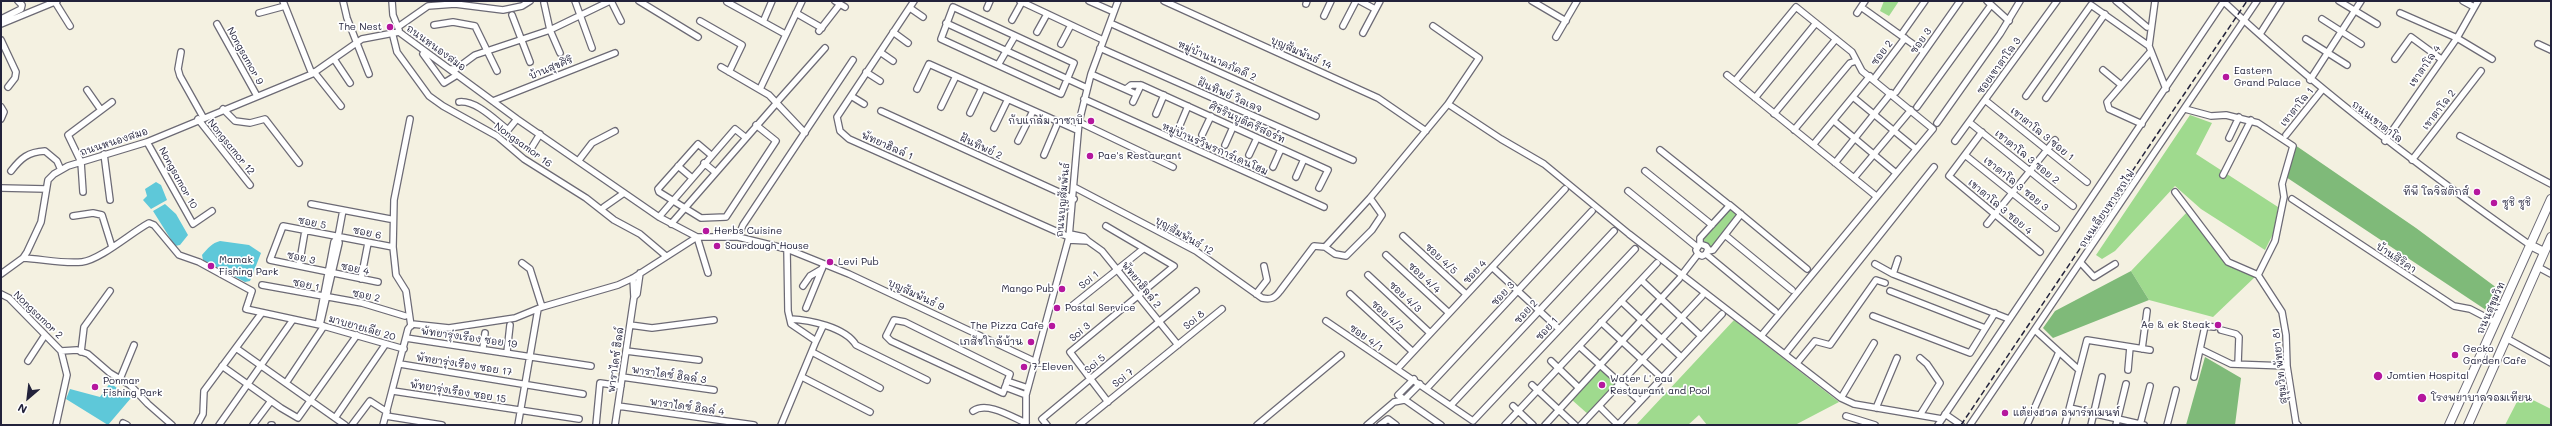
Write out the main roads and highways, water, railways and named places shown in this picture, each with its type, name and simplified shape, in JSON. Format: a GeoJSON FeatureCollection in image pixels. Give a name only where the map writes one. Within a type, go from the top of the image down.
{"type":"FeatureCollection","features":[{"type":"Feature","properties":{"kind":"highway","name":"ถนนสุขุมวิท"},"geometry":{"type":"LineString","coordinates":[[2449,425],[2551,199]]}},
{"type":"Feature","properties":{"kind":"highway"},"geometry":{"type":"LineString","coordinates":[[2468,425],[2550,240]]}},
{"type":"Feature","properties":{"kind":"highway"},"geometry":{"type":"LineString","coordinates":[[2530,245],[2544,252]]}},
{"type":"Feature","properties":{"kind":"water"},"geometry":{"type":"Polygon","coordinates":[[[156,182],[161,185],[167,200],[151,209],[143,200],[147,196],[145,189],[156,182]]]}},
{"type":"Feature","properties":{"kind":"water"},"geometry":{"type":"Polygon","coordinates":[[[165,204],[176,214],[188,235],[180,245],[175,246],[153,211],[165,204]]]}},
{"type":"Feature","properties":{"kind":"water"},"geometry":{"type":"Polygon","coordinates":[[[220,241],[249,245],[261,253],[250,281],[245,282],[203,260],[202,255],[206,250],[212,244],[220,241]]]}},
{"type":"Feature","properties":{"kind":"water"},"geometry":{"type":"Polygon","coordinates":[[[110,383],[131,398],[108,425],[66,399],[70,389],[100,397],[110,383]]]}},
{"type":"Feature","properties":{"kind":"railway"},"geometry":{"type":"LineString","coordinates":[[1961,425],[2247,1]]}},
{"type":"Feature","properties":{"kind":"place","name":"The Nest"},"geometry":{"type":"Point","coordinates":[390,27]}},
{"type":"Feature","properties":{"kind":"place","name":"Eastern Grand Palace"},"geometry":{"type":"Point","coordinates":[2226,77]}},
{"type":"Feature","properties":{"kind":"place","name":"กับแกล้ม วาซาบิ"},"geometry":{"type":"Point","coordinates":[1091,121]}},
{"type":"Feature","properties":{"kind":"place","name":"Pae's Restaurant"},"geometry":{"type":"Point","coordinates":[1090,156]}},
{"type":"Feature","properties":{"kind":"place","name":"ทีพี โลจิสติกส์"},"geometry":{"type":"Point","coordinates":[2477,192]}},
{"type":"Feature","properties":{"kind":"place","name":"ซูชิ ซูชิ"},"geometry":{"type":"Point","coordinates":[2494,203]}},
{"type":"Feature","properties":{"kind":"place","name":"Herbs Cuisine"},"geometry":{"type":"Point","coordinates":[706,231]}},
{"type":"Feature","properties":{"kind":"place","name":"Sourdough House"},"geometry":{"type":"Point","coordinates":[717,246]}},
{"type":"Feature","properties":{"kind":"place","name":"Levi Pub"},"geometry":{"type":"Point","coordinates":[830,262]}},
{"type":"Feature","properties":{"kind":"place","name":"Mamak Fishing Park"},"geometry":{"type":"Point","coordinates":[211,266]}},
{"type":"Feature","properties":{"kind":"place","name":"Mango Pub"},"geometry":{"type":"Point","coordinates":[1062,289]}},
{"type":"Feature","properties":{"kind":"place","name":"Postal Service"},"geometry":{"type":"Point","coordinates":[1057,308]}},
{"type":"Feature","properties":{"kind":"place","name":"Ae & ek Steak"},"geometry":{"type":"Point","coordinates":[2218,325]}},
{"type":"Feature","properties":{"kind":"place","name":"The Pizza Cafe"},"geometry":{"type":"Point","coordinates":[1052,326]}},
{"type":"Feature","properties":{"kind":"place","name":"เภสัชใกล้บ้าน"},"geometry":{"type":"Point","coordinates":[1031,342]}},
{"type":"Feature","properties":{"kind":"place","name":"Gecko Garden Cafe"},"geometry":{"type":"Point","coordinates":[2455,355]}},
{"type":"Feature","properties":{"kind":"place","name":"7-Eleven"},"geometry":{"type":"Point","coordinates":[1024,367]}},
{"type":"Feature","properties":{"kind":"place","name":"Jomtien Hospital"},"geometry":{"type":"Point","coordinates":[2378,376]}},
{"type":"Feature","properties":{"kind":"place","name":"Water L' eau Restaurant and Pool"},"geometry":{"type":"Point","coordinates":[1602,385]}},
{"type":"Feature","properties":{"kind":"place","name":"Ponmar Fishing Park"},"geometry":{"type":"Point","coordinates":[95,387]}},
{"type":"Feature","properties":{"kind":"place","name":"โรงพยาบาลจอมเทียน"},"geometry":{"type":"Point","coordinates":[2422,398]}},
{"type":"Feature","properties":{"kind":"place","name":"แต้ย่งฮวด อพาร์ทเมนท์"},"geometry":{"type":"Point","coordinates":[2005,413]}}]}
